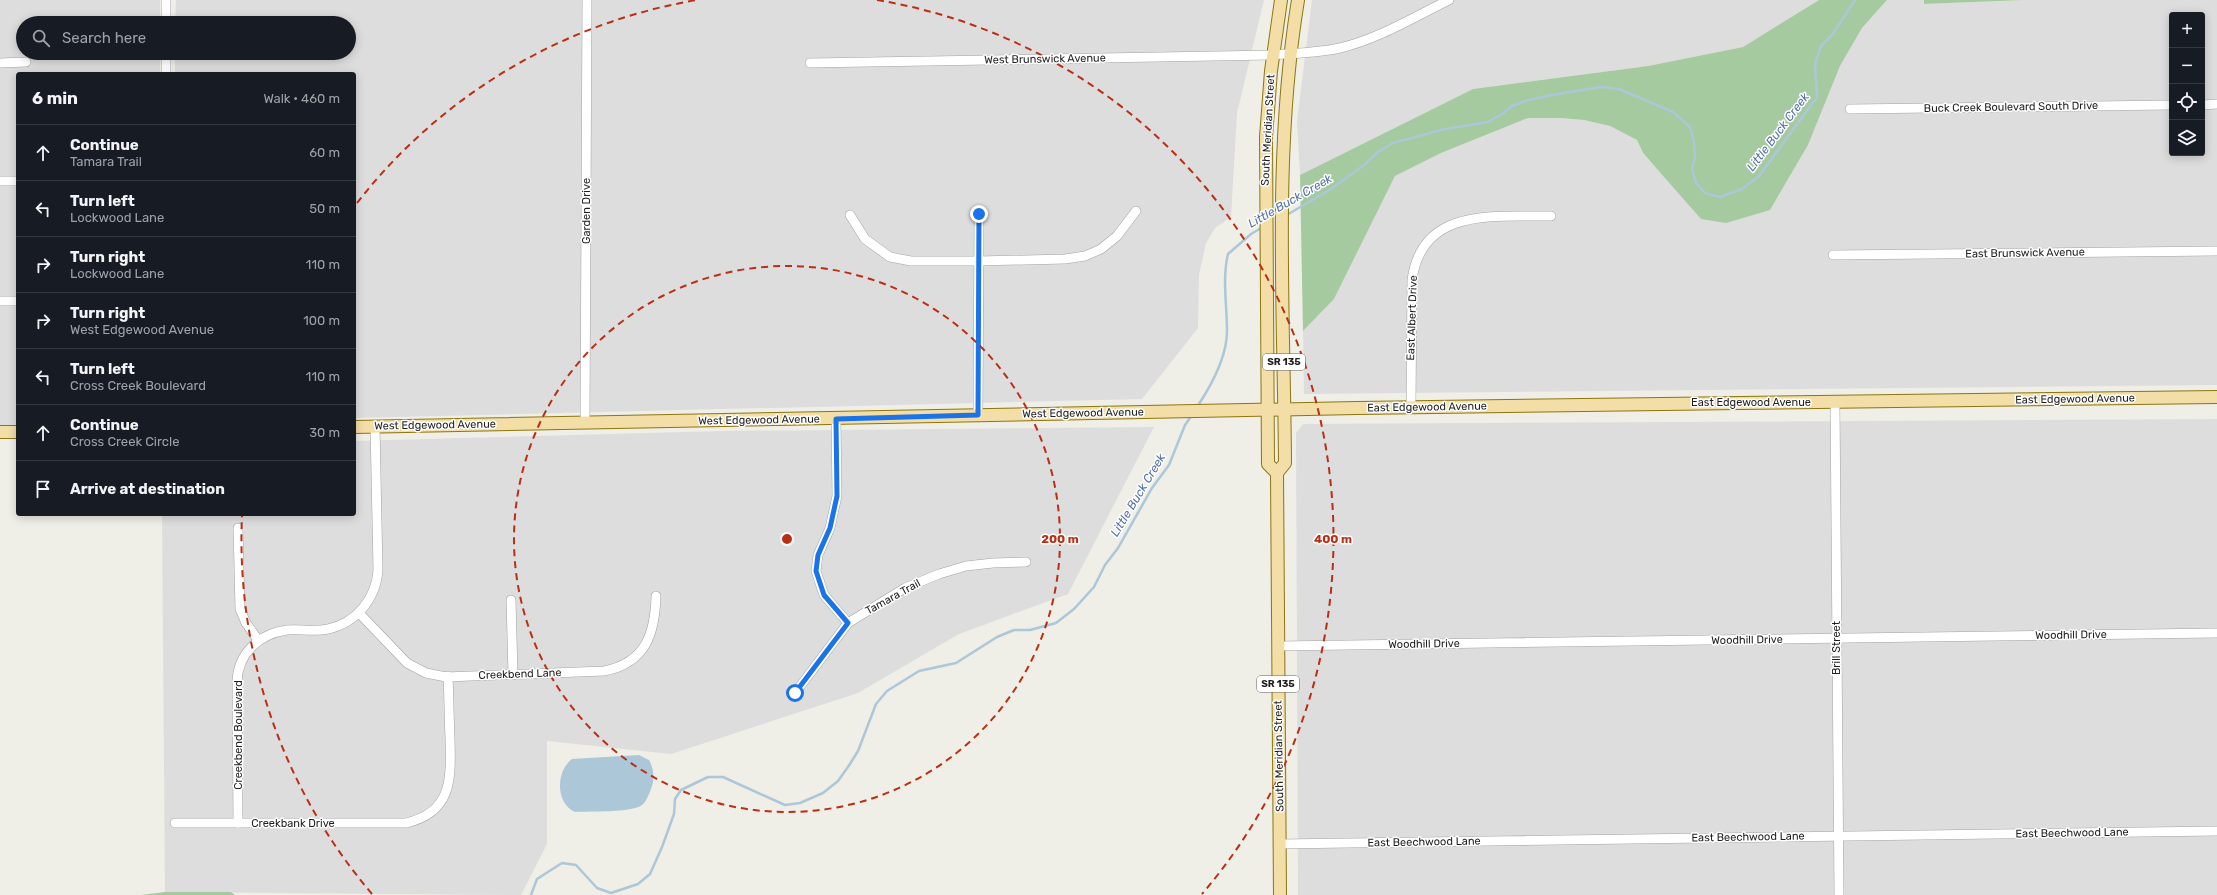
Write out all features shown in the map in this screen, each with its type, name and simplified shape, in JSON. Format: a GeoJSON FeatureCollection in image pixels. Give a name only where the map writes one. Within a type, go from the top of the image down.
{"type":"FeatureCollection","features":[{"type":"Feature","properties":{"kind":"main road","name":"South Meridian Street"},"geometry":{"type":"LineString","coordinates":[[1280,895],[1277,473],[1285,463],[1282,184],[1285,112],[1281,54],[1281,0]]}},
{"type":"Feature","properties":{"kind":"main road","name":"South Meridian Street"},"geometry":{"type":"LineString","coordinates":[[1277,473],[1268,464],[1265,194],[1267,113],[1281,54],[1298,0]]}},
{"type":"Feature","properties":{"kind":"main road","name":"East Edgewood Avenue"},"geometry":{"type":"LineString","coordinates":[[1285,410],[1411,407],[2217,397]]}},
{"type":"Feature","properties":{"kind":"main road","name":"West Edgewood Avenue"},"geometry":{"type":"LineString","coordinates":[[356,427],[1285,410]]}},
{"type":"Feature","properties":{"kind":"main road"},"geometry":{"type":"LineString","coordinates":[[0,432],[16,432]]}},
{"type":"Feature","properties":{"kind":"street"},"geometry":{"type":"LineString","coordinates":[[166,0],[166,16]]}},
{"type":"Feature","properties":{"kind":"street","name":"Garden Drive"},"geometry":{"type":"LineString","coordinates":[[585,422],[587,0]]}},
{"type":"Feature","properties":{"kind":"street"},"geometry":{"type":"LineString","coordinates":[[1281,54],[1318,52],[1348,45],[1389,30],[1448,0]]}},
{"type":"Feature","properties":{"kind":"street","name":"West Brunswick Avenue"},"geometry":{"type":"LineString","coordinates":[[810,63],[1281,54]]}},
{"type":"Feature","properties":{"kind":"street"},"geometry":{"type":"LineString","coordinates":[[166,60],[166,72]]}},
{"type":"Feature","properties":{"kind":"street"},"geometry":{"type":"LineString","coordinates":[[0,63],[26,62]]}},
{"type":"Feature","properties":{"kind":"street"},"geometry":{"type":"LineString","coordinates":[[2205,105],[2217,104]]}},
{"type":"Feature","properties":{"kind":"street","name":"Buck Creek Boulevard South Drive"},"geometry":{"type":"LineString","coordinates":[[1850,109],[2169,105]]}},
{"type":"Feature","properties":{"kind":"street"},"geometry":{"type":"LineString","coordinates":[[0,181],[16,181]]}},
{"type":"Feature","properties":{"kind":"street"},"geometry":{"type":"LineString","coordinates":[[850,215],[865,239],[890,256],[911,261],[979,261],[1065,259],[1086,256],[1101,249],[1117,236],[1136,211]]}},
{"type":"Feature","properties":{"kind":"street"},"geometry":{"type":"LineString","coordinates":[[978,415],[979,214]]}},
{"type":"Feature","properties":{"kind":"street","name":"East Albert Drive"},"geometry":{"type":"LineString","coordinates":[[1411,407],[1412,280],[1416,264],[1426,245],[1441,230],[1468,218],[1551,216]]}},
{"type":"Feature","properties":{"kind":"street","name":"East Brunswick Avenue"},"geometry":{"type":"LineString","coordinates":[[1833,255],[2217,251]]}},
{"type":"Feature","properties":{"kind":"street"},"geometry":{"type":"LineString","coordinates":[[0,301],[16,301]]}},
{"type":"Feature","properties":{"kind":"street","name":"Brill Street"},"geometry":{"type":"LineString","coordinates":[[1835,402],[1838,895]]}},
{"type":"Feature","properties":{"kind":"street"},"geometry":{"type":"LineString","coordinates":[[836,419],[837,496],[831,524],[818,555],[816,571],[824,595],[848,623]]}},
{"type":"Feature","properties":{"kind":"street","name":"Creekbend Boulevard"},"geometry":{"type":"LineString","coordinates":[[238,823],[237,678],[242,661],[258,640],[269,634],[282,631],[329,629],[345,623],[359,613],[372,596],[378,574],[375,426]]}},
{"type":"Feature","properties":{"kind":"street"},"geometry":{"type":"LineString","coordinates":[[238,528],[240,609],[246,623],[258,640]]}},
{"type":"Feature","properties":{"kind":"street","name":"Tamara Trail"},"geometry":{"type":"LineString","coordinates":[[795,693],[848,623],[905,588],[939,574],[982,564],[1026,562]]}},
{"type":"Feature","properties":{"kind":"street","name":"Creekbend Lane"},"geometry":{"type":"LineString","coordinates":[[359,613],[407,663],[432,675],[448,676],[604,671],[621,666],[638,654],[650,636],[655,620],[656,596]]}},
{"type":"Feature","properties":{"kind":"street"},"geometry":{"type":"LineString","coordinates":[[511,600],[513,674]]}},
{"type":"Feature","properties":{"kind":"street","name":"Woodhill Drive"},"geometry":{"type":"LineString","coordinates":[[1278,646],[2217,633]]}},
{"type":"Feature","properties":{"kind":"street","name":"Creekbank Drive"},"geometry":{"type":"LineString","coordinates":[[175,823],[412,821],[421,818],[439,804],[450,782],[448,676]]}},
{"type":"Feature","properties":{"kind":"street","name":"East Beechwood Lane"},"geometry":{"type":"LineString","coordinates":[[1280,844],[2217,831]]}},
{"type":"Feature","properties":{"kind":"shaded area"},"geometry":{"type":"Polygon","coordinates":[[[0,0],[160,0],[160,16],[16,16],[16,60],[160,60],[160,72],[16,72],[16,426],[0,426],[0,0]]]}},
{"type":"Feature","properties":{"kind":"shaded area"},"geometry":{"type":"Polygon","coordinates":[[[176,0],[1264,0],[1237,113],[1231,217],[1215,228],[1206,243],[1199,275],[1198,328],[1142,399],[356,418],[356,72],[175,72],[175,60],[356,60],[356,16],[175,16],[176,0]]]}},
{"type":"Feature","properties":{"kind":"shaded area"},"geometry":{"type":"Polygon","coordinates":[[[1312,0],[1819,0],[1743,47],[1648,66],[1473,89],[1300,175],[1297,121],[1312,0]]]}},
{"type":"Feature","properties":{"kind":"shaded area"},"geometry":{"type":"Polygon","coordinates":[[[1887,0],[1924,0],[1924,4],[2024,0],[2217,0],[2217,385],[1304,394],[1303,331],[1334,299],[1395,176],[1441,153],[1528,118],[1584,120],[1610,126],[1637,140],[1643,154],[1669,181],[1770,210],[1808,145],[1840,66],[1862,28],[1887,0]]]}},
{"type":"Feature","properties":{"kind":"shaded area"},"geometry":{"type":"Polygon","coordinates":[[[2217,419],[2217,895],[1298,895],[1296,433],[1303,424],[2217,419]]]}},
{"type":"Feature","properties":{"kind":"shaded area"},"geometry":{"type":"Polygon","coordinates":[[[1154,427],[1068,594],[959,634],[858,693],[671,754],[547,741],[547,844],[521,895],[165,892],[162,516],[356,516],[356,441],[723,431],[1154,427]]]}},
{"type":"Feature","properties":{"kind":"green space"},"geometry":{"type":"Polygon","coordinates":[[[1819,0],[1887,0],[1862,28],[1840,66],[1808,145],[1770,210],[1726,223],[1701,219],[1643,153],[1637,140],[1610,126],[1584,120],[1528,118],[1441,153],[1395,176],[1334,299],[1303,331],[1300,175],[1473,89],[1648,66],[1743,47],[1819,0]]]}},
{"type":"Feature","properties":{"kind":"green space"},"geometry":{"type":"Polygon","coordinates":[[[1924,0],[2024,0],[1924,4],[1924,0]]]}},
{"type":"Feature","properties":{"kind":"green space"},"geometry":{"type":"Polygon","coordinates":[[[165,892],[231,892],[235,895],[141,895],[165,892]]]}},
{"type":"Feature","properties":{"kind":"water"},"geometry":{"type":"Polygon","coordinates":[[[639,755],[649,760],[653,774],[651,789],[642,805],[637,808],[610,811],[575,812],[568,808],[564,802],[560,787],[563,771],[572,759],[639,755]]]}},
{"type":"Feature","properties":{"kind":"waterway","name":"Little Buck Creek"},"geometry":{"type":"LineString","coordinates":[[1285,216],[1331,189],[1364,165],[1378,152],[1393,143],[1445,129],[1488,122],[1512,106],[1525,101],[1601,87],[1619,89],[1673,112],[1690,127],[1694,142],[1695,158],[1692,169],[1696,183],[1705,193],[1720,197],[1742,189],[1759,176],[1817,97],[1815,64],[1821,46],[1832,35],[1855,0]]}},
{"type":"Feature","properties":{"kind":"waterway","name":"Little Buck Creek"},"geometry":{"type":"LineString","coordinates":[[1197,407],[1213,381],[1224,351],[1227,331],[1225,273],[1228,254],[1251,234],[1263,227]]}},
{"type":"Feature","properties":{"kind":"waterway","name":"Little Buck Creek"},"geometry":{"type":"LineString","coordinates":[[531,895],[537,879],[562,863],[576,865],[597,888],[611,893],[638,884],[650,874],[662,847],[674,814],[675,799],[681,790],[708,777],[723,777],[785,805],[800,803],[823,793],[838,781],[850,764],[858,751],[876,704],[887,691],[919,671],[956,663],[997,637],[1014,630],[1030,630],[1056,623],[1074,609],[1094,587],[1105,565],[1118,548],[1152,488],[1169,465],[1185,425],[1192,415]]}},
{"type":"Feature","properties":{"kind":"route"},"geometry":{"type":"LineString","coordinates":[[795,693],[848,623],[824,595],[820,588],[816,571],[818,555],[830,528],[837,496],[838,479],[836,419],[978,415],[979,214]]}}]}
